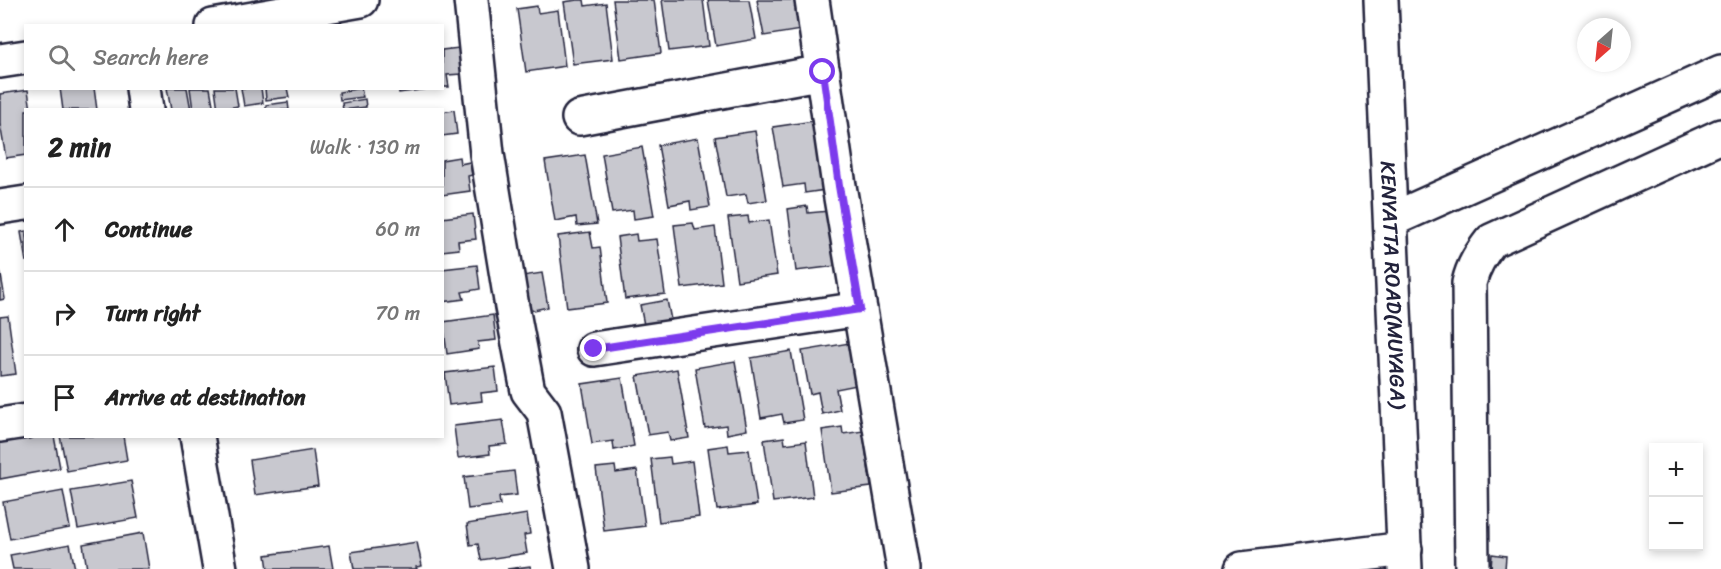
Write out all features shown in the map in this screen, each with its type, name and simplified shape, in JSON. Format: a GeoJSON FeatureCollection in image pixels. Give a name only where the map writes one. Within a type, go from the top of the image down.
{"type":"FeatureCollection","features":[{"type":"Feature","properties":{"kind":"street"},"geometry":{"type":"LineString","coordinates":[[224,24],[361,0]]}},
{"type":"Feature","properties":{"kind":"street"},"geometry":{"type":"LineString","coordinates":[[471,0],[487,154],[510,295],[528,391],[544,412],[573,569]]}},
{"type":"Feature","properties":{"kind":"street"},"geometry":{"type":"LineString","coordinates":[[812,0],[839,186],[904,569]]}},
{"type":"Feature","properties":{"kind":"street","name":"KENYATTA ROAD(MUYAGA)"},"geometry":{"type":"LineString","coordinates":[[1382,0],[1405,559]]}},
{"type":"Feature","properties":{"kind":"street"},"geometry":{"type":"LineString","coordinates":[[0,62],[24,57]]}},
{"type":"Feature","properties":{"kind":"street"},"geometry":{"type":"LineString","coordinates":[[579,118],[823,72]]}},
{"type":"Feature","properties":{"kind":"street"},"geometry":{"type":"LineString","coordinates":[[1391,220],[1721,72]]}},
{"type":"Feature","properties":{"kind":"street"},"geometry":{"type":"LineString","coordinates":[[142,90],[146,108]]}},
{"type":"Feature","properties":{"kind":"street"},"geometry":{"type":"LineString","coordinates":[[1472,569],[1469,283],[1472,270],[1479,257],[1491,241],[1721,136]]}},
{"type":"Feature","properties":{"kind":"street"},"geometry":{"type":"LineString","coordinates":[[0,207],[24,203]]}},
{"type":"Feature","properties":{"kind":"street"},"geometry":{"type":"LineString","coordinates":[[594,349],[860,309]]}},
{"type":"Feature","properties":{"kind":"street"},"geometry":{"type":"LineString","coordinates":[[0,425],[24,422]]}},
{"type":"Feature","properties":{"kind":"street"},"geometry":{"type":"LineString","coordinates":[[197,438],[220,569]]}},
{"type":"Feature","properties":{"kind":"street"},"geometry":{"type":"LineString","coordinates":[[1242,569],[1405,559]]}},
{"type":"Feature","properties":{"kind":"building"},"geometry":{"type":"Polygon","coordinates":[[[584,0],[585,6],[606,3],[613,59],[573,64],[564,2],[584,0]]]}},
{"type":"Feature","properties":{"kind":"building"},"geometry":{"type":"Polygon","coordinates":[[[613,0],[654,0],[661,53],[621,59],[613,0]]]}},
{"type":"Feature","properties":{"kind":"building"},"geometry":{"type":"Polygon","coordinates":[[[662,0],[703,0],[709,46],[669,51],[662,0]]]}},
{"type":"Feature","properties":{"kind":"building"},"geometry":{"type":"Polygon","coordinates":[[[708,0],[749,0],[756,39],[716,46],[708,0]]]}},
{"type":"Feature","properties":{"kind":"building"},"geometry":{"type":"Polygon","coordinates":[[[757,0],[796,0],[801,30],[764,36],[757,0]]]}},
{"type":"Feature","properties":{"kind":"building"},"geometry":{"type":"Polygon","coordinates":[[[537,6],[538,13],[558,10],[565,66],[526,72],[517,9],[537,6]]]}},
{"type":"Feature","properties":{"kind":"building"},"geometry":{"type":"Polygon","coordinates":[[[459,48],[462,74],[447,75],[449,87],[444,87],[444,50],[459,48]]]}},
{"type":"Feature","properties":{"kind":"building"},"geometry":{"type":"Polygon","coordinates":[[[28,90],[31,108],[24,108],[24,155],[6,158],[0,124],[0,94],[28,90]]]}},
{"type":"Feature","properties":{"kind":"building"},"geometry":{"type":"Polygon","coordinates":[[[60,90],[94,90],[97,108],[63,108],[60,90]]]}},
{"type":"Feature","properties":{"kind":"building"},"geometry":{"type":"Polygon","coordinates":[[[167,90],[187,90],[191,108],[171,108],[167,90]]]}},
{"type":"Feature","properties":{"kind":"building"},"geometry":{"type":"Polygon","coordinates":[[[190,90],[210,90],[214,108],[193,108],[190,90]]]}},
{"type":"Feature","properties":{"kind":"building"},"geometry":{"type":"Polygon","coordinates":[[[215,90],[235,90],[238,106],[218,108],[215,90]]]}},
{"type":"Feature","properties":{"kind":"building"},"geometry":{"type":"Polygon","coordinates":[[[241,90],[261,90],[263,103],[244,106],[241,90]]]}},
{"type":"Feature","properties":{"kind":"building"},"geometry":{"type":"Polygon","coordinates":[[[265,90],[287,90],[289,97],[266,100],[265,90]]]}},
{"type":"Feature","properties":{"kind":"building"},"geometry":{"type":"Polygon","coordinates":[[[361,90],[363,97],[340,100],[339,92],[361,90]]]}},
{"type":"Feature","properties":{"kind":"building"},"geometry":{"type":"Polygon","coordinates":[[[398,90],[421,90],[399,93],[398,90]]]}},
{"type":"Feature","properties":{"kind":"building"},"geometry":{"type":"Polygon","coordinates":[[[365,99],[366,107],[343,108],[342,103],[365,99]]]}},
{"type":"Feature","properties":{"kind":"building"},"geometry":{"type":"Polygon","coordinates":[[[288,102],[289,108],[266,108],[266,105],[288,102]]]}},
{"type":"Feature","properties":{"kind":"building"},"geometry":{"type":"Polygon","coordinates":[[[454,110],[457,134],[444,136],[444,112],[454,110]]]}},
{"type":"Feature","properties":{"kind":"building"},"geometry":{"type":"Polygon","coordinates":[[[813,121],[825,190],[805,193],[804,184],[783,187],[773,127],[813,121]]]}},
{"type":"Feature","properties":{"kind":"building"},"geometry":{"type":"Polygon","coordinates":[[[755,131],[767,200],[748,203],[746,194],[726,197],[715,137],[755,131]]]}},
{"type":"Feature","properties":{"kind":"building"},"geometry":{"type":"Polygon","coordinates":[[[698,138],[710,207],[691,210],[690,201],[669,205],[658,145],[698,138]]]}},
{"type":"Feature","properties":{"kind":"building"},"geometry":{"type":"Polygon","coordinates":[[[642,147],[654,216],[634,219],[633,210],[612,213],[602,154],[642,147]]]}},
{"type":"Feature","properties":{"kind":"building"},"geometry":{"type":"Polygon","coordinates":[[[585,155],[597,224],[577,226],[576,217],[555,221],[545,161],[585,155]]]}},
{"type":"Feature","properties":{"kind":"building"},"geometry":{"type":"Polygon","coordinates":[[[459,157],[460,164],[470,162],[472,175],[468,176],[470,191],[444,195],[444,160],[459,157]]]}},
{"type":"Feature","properties":{"kind":"building"},"geometry":{"type":"Polygon","coordinates":[[[807,206],[808,213],[829,211],[836,266],[796,271],[788,209],[807,206]]]}},
{"type":"Feature","properties":{"kind":"building"},"geometry":{"type":"Polygon","coordinates":[[[473,214],[476,239],[458,241],[459,249],[444,251],[444,218],[473,214]]]}},
{"type":"Feature","properties":{"kind":"building"},"geometry":{"type":"Polygon","coordinates":[[[748,216],[749,223],[769,220],[777,275],[737,281],[728,218],[748,216]]]}},
{"type":"Feature","properties":{"kind":"building"},"geometry":{"type":"Polygon","coordinates":[[[693,223],[695,230],[715,227],[722,283],[682,288],[674,225],[693,223]]]}},
{"type":"Feature","properties":{"kind":"building"},"geometry":{"type":"Polygon","coordinates":[[[24,231],[24,250],[21,232],[24,231]]]}},
{"type":"Feature","properties":{"kind":"building"},"geometry":{"type":"Polygon","coordinates":[[[590,232],[593,248],[600,247],[607,303],[567,308],[558,236],[590,232]]]}},
{"type":"Feature","properties":{"kind":"building"},"geometry":{"type":"Polygon","coordinates":[[[636,234],[637,241],[657,239],[665,294],[625,299],[617,237],[636,234]]]}},
{"type":"Feature","properties":{"kind":"building"},"geometry":{"type":"Polygon","coordinates":[[[477,265],[480,289],[462,292],[464,299],[444,302],[444,269],[477,265]]]}},
{"type":"Feature","properties":{"kind":"building"},"geometry":{"type":"Polygon","coordinates":[[[0,269],[5,299],[0,300],[0,269]]]}},
{"type":"Feature","properties":{"kind":"building"},"geometry":{"type":"Polygon","coordinates":[[[542,273],[548,307],[529,311],[522,276],[542,273]]]}},
{"type":"Feature","properties":{"kind":"building"},"geometry":{"type":"Polygon","coordinates":[[[667,300],[671,320],[644,325],[640,305],[667,300]]]}},
{"type":"Feature","properties":{"kind":"building"},"geometry":{"type":"Polygon","coordinates":[[[493,315],[496,340],[478,342],[479,349],[447,354],[444,322],[493,315]]]}},
{"type":"Feature","properties":{"kind":"building"},"geometry":{"type":"Polygon","coordinates":[[[8,316],[16,374],[0,376],[0,317],[8,316]]]}},
{"type":"Feature","properties":{"kind":"building"},"geometry":{"type":"Polygon","coordinates":[[[855,342],[862,384],[836,389],[840,410],[822,414],[818,392],[810,394],[802,351],[855,342]]]}},
{"type":"Feature","properties":{"kind":"building"},"geometry":{"type":"Polygon","coordinates":[[[791,351],[803,420],[784,423],[782,414],[761,418],[751,358],[791,351]]]}},
{"type":"Feature","properties":{"kind":"building"},"geometry":{"type":"Polygon","coordinates":[[[735,361],[747,430],[727,434],[726,425],[705,428],[695,368],[735,361]]]}},
{"type":"Feature","properties":{"kind":"building"},"geometry":{"type":"Polygon","coordinates":[[[495,367],[498,391],[481,393],[482,401],[449,405],[445,373],[495,367]]]}},
{"type":"Feature","properties":{"kind":"building"},"geometry":{"type":"Polygon","coordinates":[[[677,369],[689,438],[670,441],[668,432],[648,435],[637,376],[677,369]]]}},
{"type":"Feature","properties":{"kind":"building"},"geometry":{"type":"Polygon","coordinates":[[[622,378],[634,446],[614,450],[613,441],[592,444],[582,384],[622,378]]]}},
{"type":"Feature","properties":{"kind":"building"},"geometry":{"type":"Polygon","coordinates":[[[503,420],[507,444],[489,446],[490,454],[458,458],[454,426],[503,420]]]}},
{"type":"Feature","properties":{"kind":"building"},"geometry":{"type":"Polygon","coordinates":[[[842,427],[843,434],[863,431],[871,487],[831,492],[822,430],[842,427]]]}},
{"type":"Feature","properties":{"kind":"building"},"geometry":{"type":"Polygon","coordinates":[[[24,436],[54,438],[60,468],[0,479],[0,440],[24,436]]]}},
{"type":"Feature","properties":{"kind":"building"},"geometry":{"type":"Polygon","coordinates":[[[784,437],[785,444],[806,441],[813,497],[773,502],[764,440],[784,437]]]}},
{"type":"Feature","properties":{"kind":"building"},"geometry":{"type":"Polygon","coordinates":[[[60,438],[123,438],[127,460],[67,471],[60,438]]]}},
{"type":"Feature","properties":{"kind":"building"},"geometry":{"type":"Polygon","coordinates":[[[728,445],[729,452],[749,450],[757,505],[717,510],[708,448],[728,445]]]}},
{"type":"Feature","properties":{"kind":"building"},"geometry":{"type":"Polygon","coordinates":[[[313,450],[318,486],[255,495],[250,460],[313,450]]]}},
{"type":"Feature","properties":{"kind":"building"},"geometry":{"type":"Polygon","coordinates":[[[670,457],[671,464],[692,461],[699,517],[659,522],[651,459],[670,457]]]}},
{"type":"Feature","properties":{"kind":"building"},"geometry":{"type":"Polygon","coordinates":[[[615,466],[616,473],[637,470],[645,526],[604,531],[596,468],[615,466]]]}},
{"type":"Feature","properties":{"kind":"building"},"geometry":{"type":"Polygon","coordinates":[[[514,471],[517,495],[499,497],[500,505],[468,509],[464,477],[514,471]]]}},
{"type":"Feature","properties":{"kind":"building"},"geometry":{"type":"Polygon","coordinates":[[[131,481],[138,518],[78,529],[71,491],[131,481]]]}},
{"type":"Feature","properties":{"kind":"building"},"geometry":{"type":"Polygon","coordinates":[[[63,491],[70,528],[10,539],[3,502],[63,491]]]}},
{"type":"Feature","properties":{"kind":"building"},"geometry":{"type":"Polygon","coordinates":[[[527,514],[530,534],[524,535],[527,553],[481,560],[478,544],[470,545],[467,524],[527,514]]]}},
{"type":"Feature","properties":{"kind":"building"},"geometry":{"type":"Polygon","coordinates":[[[143,533],[149,569],[87,569],[83,544],[143,533]]]}},
{"type":"Feature","properties":{"kind":"building"},"geometry":{"type":"Polygon","coordinates":[[[417,542],[422,566],[416,567],[417,569],[354,569],[351,552],[417,542]]]}},
{"type":"Feature","properties":{"kind":"building"},"geometry":{"type":"Polygon","coordinates":[[[70,544],[75,569],[13,569],[10,555],[70,544]]]}},
{"type":"Feature","properties":{"kind":"building"},"geometry":{"type":"Polygon","coordinates":[[[329,546],[333,569],[268,569],[266,555],[329,546]]]}},
{"type":"Feature","properties":{"kind":"building"},"geometry":{"type":"Polygon","coordinates":[[[1492,554],[1506,556],[1505,569],[1491,569],[1492,554]]]}},
{"type":"Feature","properties":{"kind":"building"},"geometry":{"type":"Polygon","coordinates":[[[530,566],[531,569],[507,569],[530,566]]]}},
{"type":"Feature","properties":{"kind":"route"},"geometry":{"type":"LineString","coordinates":[[594,349],[860,309],[823,72]]}}]}
